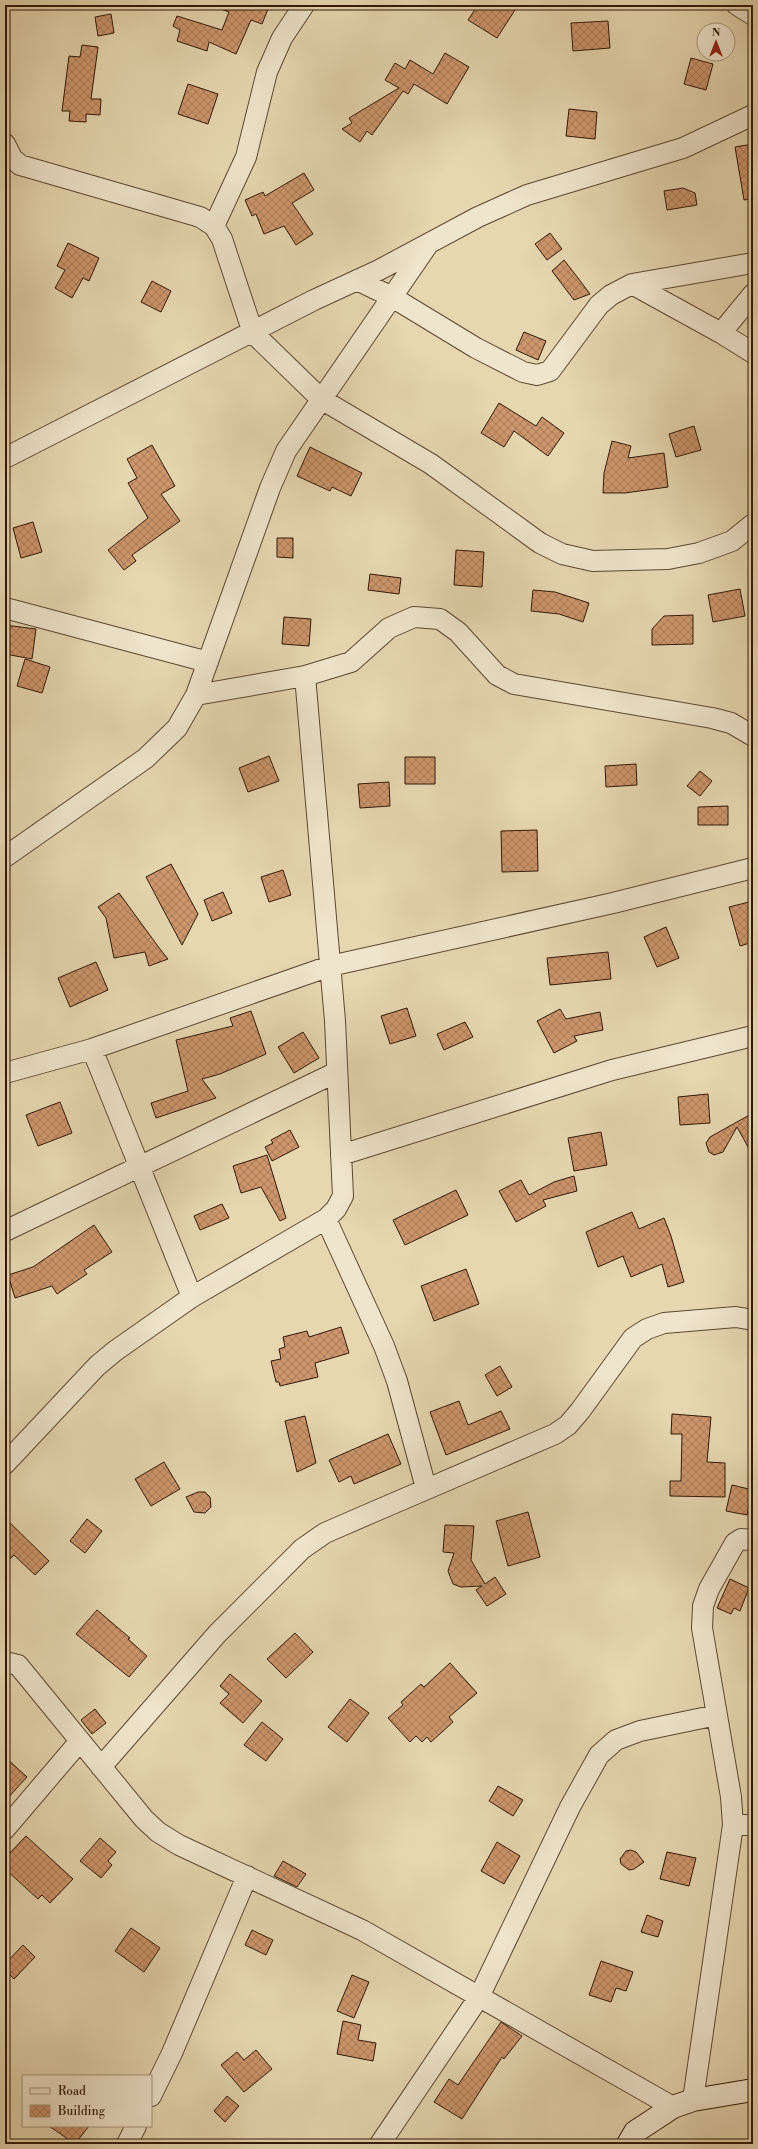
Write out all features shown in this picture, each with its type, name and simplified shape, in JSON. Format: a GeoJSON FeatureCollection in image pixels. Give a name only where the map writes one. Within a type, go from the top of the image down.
{"type":"FeatureCollection","features":[{"type":"Feature","properties":{"kind":"street"},"geometry":{"type":"LineString","coordinates":[[214,226],[246,157],[267,72],[282,38],[304,5]]}},
{"type":"Feature","properties":{"kind":"street"},"geometry":{"type":"LineString","coordinates":[[737,5],[753,15]]}},
{"type":"Feature","properties":{"kind":"street"},"geometry":{"type":"LineString","coordinates":[[5,458],[253,333],[314,300],[428,245],[478,217],[527,194],[684,148],[753,115]]}},
{"type":"Feature","properties":{"kind":"street"},"geometry":{"type":"LineString","coordinates":[[5,144],[12,158],[20,165],[200,217],[214,226],[222,239],[253,333],[321,399],[431,464],[540,543],[562,554],[593,561],[668,559],[699,553],[732,540],[753,524]]}},
{"type":"Feature","properties":{"kind":"street"},"geometry":{"type":"LineString","coordinates":[[5,857],[146,758],[177,728],[196,695],[270,488],[283,458],[321,399],[428,245]]}},
{"type":"Feature","properties":{"kind":"street"},"geometry":{"type":"LineString","coordinates":[[357,280],[392,297],[476,348],[523,372],[537,375],[550,371],[599,304],[632,284],[753,263]]}},
{"type":"Feature","properties":{"kind":"street"},"geometry":{"type":"LineString","coordinates":[[632,284],[721,333],[753,353]]}},
{"type":"Feature","properties":{"kind":"street"},"geometry":{"type":"LineString","coordinates":[[721,333],[753,294]]}},
{"type":"Feature","properties":{"kind":"street"},"geometry":{"type":"LineString","coordinates":[[5,608],[208,662]]}},
{"type":"Feature","properties":{"kind":"street"},"geometry":{"type":"LineString","coordinates":[[196,695],[305,676],[351,662],[389,628],[414,617],[440,619],[458,632],[497,675],[514,684],[712,718],[731,723],[753,736]]}},
{"type":"Feature","properties":{"kind":"street"},"geometry":{"type":"LineString","coordinates":[[5,1464],[97,1366],[192,1297],[326,1219],[336,1209],[343,1196],[330,966],[305,676]]}},
{"type":"Feature","properties":{"kind":"street"},"geometry":{"type":"LineString","coordinates":[[5,1073],[92,1049],[330,966],[613,903],[753,868]]}},
{"type":"Feature","properties":{"kind":"street"},"geometry":{"type":"LineString","coordinates":[[341,1155],[612,1070],[753,1036]]}},
{"type":"Feature","properties":{"kind":"street"},"geometry":{"type":"LineString","coordinates":[[92,1049],[192,1297]]}},
{"type":"Feature","properties":{"kind":"street"},"geometry":{"type":"LineString","coordinates":[[5,1230],[139,1168],[337,1072]]}},
{"type":"Feature","properties":{"kind":"street"},"geometry":{"type":"LineString","coordinates":[[326,1219],[384,1346],[397,1381],[426,1488]]}},
{"type":"Feature","properties":{"kind":"street"},"geometry":{"type":"LineString","coordinates":[[101,1767],[217,1634],[302,1549],[325,1533],[426,1488],[555,1434],[568,1425],[633,1338],[647,1329],[664,1323],[736,1317],[753,1320]]}},
{"type":"Feature","properties":{"kind":"street"},"geometry":{"type":"LineString","coordinates":[[693,2100],[733,1825],[731,1797],[702,1628],[703,1606],[710,1589],[734,1543],[741,1539],[753,1540]]}},
{"type":"Feature","properties":{"kind":"street"},"geometry":{"type":"LineString","coordinates":[[5,1662],[18,1665],[144,1819],[158,1832],[179,1845],[362,1930],[673,2107]]}},
{"type":"Feature","properties":{"kind":"street"},"geometry":{"type":"LineString","coordinates":[[380,2144],[479,1997],[570,1807],[599,1755],[616,1740],[640,1732],[717,1715]]}},
{"type":"Feature","properties":{"kind":"street"},"geometry":{"type":"LineString","coordinates":[[5,1829],[80,1741]]}},
{"type":"Feature","properties":{"kind":"street"},"geometry":{"type":"LineString","coordinates":[[733,1825],[753,1825]]}},
{"type":"Feature","properties":{"kind":"street"},"geometry":{"type":"LineString","coordinates":[[152,2094],[172,2053],[247,1876]]}},
{"type":"Feature","properties":{"kind":"street"},"geometry":{"type":"LineString","coordinates":[[628,2144],[635,2132],[673,2107],[693,2100],[753,2090]]}},
{"type":"Feature","properties":{"kind":"street"},"geometry":{"type":"LineString","coordinates":[[127,2144],[136,2127]]}},
{"type":"Feature","properties":{"kind":"building"},"geometry":{"type":"Polygon","coordinates":[[[216,5],[258,5],[268,9],[262,24],[251,20],[236,54],[209,42],[207,51],[177,41],[180,30],[173,26],[177,16],[222,30],[229,12],[215,7],[216,5]]]}},
{"type":"Feature","properties":{"kind":"building"},"geometry":{"type":"Polygon","coordinates":[[[478,5],[506,5],[515,10],[497,38],[468,20],[478,5]]]}},
{"type":"Feature","properties":{"kind":"building"},"geometry":{"type":"Polygon","coordinates":[[[111,14],[114,33],[98,36],[95,17],[111,14]]]}},
{"type":"Feature","properties":{"kind":"building"},"geometry":{"type":"Polygon","coordinates":[[[608,21],[610,48],[573,51],[571,23],[608,21]]]}},
{"type":"Feature","properties":{"kind":"building"},"geometry":{"type":"Polygon","coordinates":[[[82,45],[98,47],[91,99],[101,99],[100,115],[86,114],[86,122],[69,121],[70,111],[62,111],[69,56],[80,57],[82,45]]]}},
{"type":"Feature","properties":{"kind":"building"},"geometry":{"type":"Polygon","coordinates":[[[445,53],[469,67],[447,104],[414,84],[408,94],[403,91],[372,135],[367,131],[360,142],[342,129],[352,123],[349,118],[399,88],[385,80],[395,63],[405,69],[410,60],[433,74],[445,53]]]}},
{"type":"Feature","properties":{"kind":"building"},"geometry":{"type":"Polygon","coordinates":[[[691,58],[696,59],[696,62],[713,64],[706,90],[684,84],[691,58]]]}},
{"type":"Feature","properties":{"kind":"building"},"geometry":{"type":"Polygon","coordinates":[[[188,84],[218,94],[208,124],[178,114],[188,84]]]}},
{"type":"Feature","properties":{"kind":"building"},"geometry":{"type":"Polygon","coordinates":[[[569,109],[597,112],[595,139],[566,136],[569,109]]]}},
{"type":"Feature","properties":{"kind":"building"},"geometry":{"type":"Polygon","coordinates":[[[753,144],[753,199],[744,200],[735,147],[753,144]]]}},
{"type":"Feature","properties":{"kind":"building"},"geometry":{"type":"Polygon","coordinates":[[[304,173],[314,190],[292,203],[313,234],[296,245],[284,226],[264,234],[256,214],[252,216],[245,200],[263,192],[265,196],[304,173]]]}},
{"type":"Feature","properties":{"kind":"building"},"geometry":{"type":"Polygon","coordinates":[[[683,188],[695,193],[697,205],[667,210],[664,191],[683,188]]]}},
{"type":"Feature","properties":{"kind":"building"},"geometry":{"type":"Polygon","coordinates":[[[550,233],[562,249],[547,260],[535,244],[550,233]]]}},
{"type":"Feature","properties":{"kind":"building"},"geometry":{"type":"Polygon","coordinates":[[[68,243],[99,258],[89,281],[83,278],[72,298],[55,288],[65,270],[57,266],[68,243]]]}},
{"type":"Feature","properties":{"kind":"building"},"geometry":{"type":"Polygon","coordinates":[[[564,260],[590,294],[574,300],[552,271],[564,260]]]}},
{"type":"Feature","properties":{"kind":"building"},"geometry":{"type":"Polygon","coordinates":[[[152,281],[171,291],[161,312],[141,302],[152,281]]]}},
{"type":"Feature","properties":{"kind":"building"},"geometry":{"type":"Polygon","coordinates":[[[524,332],[546,341],[538,360],[516,350],[524,332]]]}},
{"type":"Feature","properties":{"kind":"building"},"geometry":{"type":"Polygon","coordinates":[[[499,403],[536,426],[542,417],[564,433],[548,456],[514,431],[504,447],[481,433],[499,403]]]}},
{"type":"Feature","properties":{"kind":"building"},"geometry":{"type":"Polygon","coordinates":[[[694,426],[701,450],[676,457],[669,434],[694,426]]]}},
{"type":"Feature","properties":{"kind":"building"},"geometry":{"type":"Polygon","coordinates":[[[612,441],[631,446],[628,458],[664,453],[668,487],[625,493],[603,493],[604,473],[612,441]]]}},
{"type":"Feature","properties":{"kind":"building"},"geometry":{"type":"Polygon","coordinates":[[[152,445],[175,486],[161,494],[180,521],[132,555],[136,561],[124,570],[108,550],[148,518],[128,483],[137,478],[127,459],[152,445]]]}},
{"type":"Feature","properties":{"kind":"building"},"geometry":{"type":"Polygon","coordinates":[[[310,447],[362,473],[351,496],[332,487],[330,491],[297,476],[310,447]]]}},
{"type":"Feature","properties":{"kind":"building"},"geometry":{"type":"Polygon","coordinates":[[[33,522],[42,552],[21,558],[13,528],[33,522]]]}},
{"type":"Feature","properties":{"kind":"building"},"geometry":{"type":"Polygon","coordinates":[[[277,538],[293,538],[293,558],[277,557],[277,538]]]}},
{"type":"Feature","properties":{"kind":"building"},"geometry":{"type":"Polygon","coordinates":[[[456,550],[484,552],[482,587],[454,585],[456,550]]]}},
{"type":"Feature","properties":{"kind":"building"},"geometry":{"type":"Polygon","coordinates":[[[370,574],[401,578],[399,594],[368,590],[370,574]]]}},
{"type":"Feature","properties":{"kind":"building"},"geometry":{"type":"Polygon","coordinates":[[[740,589],[745,616],[713,622],[708,595],[740,589]]]}},
{"type":"Feature","properties":{"kind":"building"},"geometry":{"type":"Polygon","coordinates":[[[533,590],[555,592],[589,603],[583,622],[559,614],[531,611],[533,590]]]}},
{"type":"Feature","properties":{"kind":"building"},"geometry":{"type":"Polygon","coordinates":[[[693,615],[693,644],[652,645],[652,629],[664,616],[693,615]]]}},
{"type":"Feature","properties":{"kind":"building"},"geometry":{"type":"Polygon","coordinates":[[[284,617],[311,619],[309,646],[282,644],[284,617]]]}},
{"type":"Feature","properties":{"kind":"building"},"geometry":{"type":"Polygon","coordinates":[[[5,625],[36,629],[32,659],[5,654],[5,625]]]}},
{"type":"Feature","properties":{"kind":"building"},"geometry":{"type":"Polygon","coordinates":[[[25,659],[50,667],[42,693],[17,686],[25,659]]]}},
{"type":"Feature","properties":{"kind":"building"},"geometry":{"type":"Polygon","coordinates":[[[269,756],[279,781],[248,792],[239,768],[269,756]]]}},
{"type":"Feature","properties":{"kind":"building"},"geometry":{"type":"Polygon","coordinates":[[[405,757],[435,757],[435,784],[405,784],[405,757]]]}},
{"type":"Feature","properties":{"kind":"building"},"geometry":{"type":"Polygon","coordinates":[[[636,764],[637,785],[606,787],[605,766],[636,764]]]}},
{"type":"Feature","properties":{"kind":"building"},"geometry":{"type":"Polygon","coordinates":[[[700,771],[712,781],[700,796],[687,786],[700,771]]]}},
{"type":"Feature","properties":{"kind":"building"},"geometry":{"type":"Polygon","coordinates":[[[389,782],[390,806],[360,808],[358,784],[389,782]]]}},
{"type":"Feature","properties":{"kind":"building"},"geometry":{"type":"Polygon","coordinates":[[[728,806],[728,825],[698,825],[698,807],[728,806]]]}},
{"type":"Feature","properties":{"kind":"building"},"geometry":{"type":"Polygon","coordinates":[[[537,830],[538,871],[502,872],[501,831],[537,830]]]}},
{"type":"Feature","properties":{"kind":"building"},"geometry":{"type":"Polygon","coordinates":[[[171,864],[198,914],[182,945],[146,877],[171,864]]]}},
{"type":"Feature","properties":{"kind":"building"},"geometry":{"type":"Polygon","coordinates":[[[283,870],[291,895],[269,902],[261,877],[283,870]]]}},
{"type":"Feature","properties":{"kind":"building"},"geometry":{"type":"Polygon","coordinates":[[[223,892],[232,913],[212,921],[204,900],[223,892]]]}},
{"type":"Feature","properties":{"kind":"building"},"geometry":{"type":"Polygon","coordinates":[[[119,893],[168,959],[149,966],[145,952],[114,958],[106,918],[98,907],[119,893]]]}},
{"type":"Feature","properties":{"kind":"building"},"geometry":{"type":"Polygon","coordinates":[[[753,901],[753,942],[740,946],[729,907],[753,901]]]}},
{"type":"Feature","properties":{"kind":"building"},"geometry":{"type":"Polygon","coordinates":[[[666,927],[679,958],[657,967],[644,937],[666,927]]]}},
{"type":"Feature","properties":{"kind":"building"},"geometry":{"type":"Polygon","coordinates":[[[608,952],[611,979],[550,985],[547,958],[608,952]]]}},
{"type":"Feature","properties":{"kind":"building"},"geometry":{"type":"Polygon","coordinates":[[[96,962],[108,990],[70,1007],[58,978],[96,962]]]}},
{"type":"Feature","properties":{"kind":"building"},"geometry":{"type":"Polygon","coordinates":[[[407,1008],[416,1036],[390,1044],[381,1016],[407,1008]]]}},
{"type":"Feature","properties":{"kind":"building"},"geometry":{"type":"Polygon","coordinates":[[[560,1009],[566,1019],[600,1012],[603,1030],[574,1036],[577,1041],[554,1053],[537,1021],[560,1009]]]}},
{"type":"Feature","properties":{"kind":"building"},"geometry":{"type":"Polygon","coordinates":[[[251,1011],[266,1054],[220,1074],[202,1079],[216,1098],[156,1118],[151,1103],[188,1091],[176,1040],[233,1026],[230,1018],[251,1011]]]}},
{"type":"Feature","properties":{"kind":"building"},"geometry":{"type":"Polygon","coordinates":[[[465,1022],[473,1037],[444,1050],[437,1034],[465,1022]]]}},
{"type":"Feature","properties":{"kind":"building"},"geometry":{"type":"Polygon","coordinates":[[[303,1032],[319,1058],[294,1073],[278,1047],[303,1032]]]}},
{"type":"Feature","properties":{"kind":"building"},"geometry":{"type":"Polygon","coordinates":[[[708,1094],[710,1123],[680,1125],[678,1097],[708,1094]]]}},
{"type":"Feature","properties":{"kind":"building"},"geometry":{"type":"Polygon","coordinates":[[[60,1102],[72,1133],[38,1146],[26,1115],[60,1102]]]}},
{"type":"Feature","properties":{"kind":"building"},"geometry":{"type":"Polygon","coordinates":[[[753,1113],[753,1156],[737,1127],[723,1152],[714,1155],[709,1152],[706,1143],[710,1137],[753,1113]]]}},
{"type":"Feature","properties":{"kind":"building"},"geometry":{"type":"Polygon","coordinates":[[[290,1130],[299,1147],[272,1161],[265,1147],[273,1143],[271,1140],[290,1130]]]}},
{"type":"Feature","properties":{"kind":"building"},"geometry":{"type":"Polygon","coordinates":[[[601,1132],[607,1165],[574,1171],[568,1138],[601,1132]]]}},
{"type":"Feature","properties":{"kind":"building"},"geometry":{"type":"Polygon","coordinates":[[[267,1155],[286,1218],[280,1221],[261,1187],[241,1193],[233,1166],[267,1155]]]}},
{"type":"Feature","properties":{"kind":"building"},"geometry":{"type":"Polygon","coordinates":[[[574,1176],[577,1191],[543,1200],[546,1206],[516,1222],[499,1191],[521,1180],[529,1195],[554,1182],[574,1176]]]}},
{"type":"Feature","properties":{"kind":"building"},"geometry":{"type":"Polygon","coordinates":[[[456,1190],[468,1215],[405,1245],[393,1220],[456,1190]]]}},
{"type":"Feature","properties":{"kind":"building"},"geometry":{"type":"Polygon","coordinates":[[[222,1204],[229,1218],[200,1230],[194,1216],[222,1204]]]}},
{"type":"Feature","properties":{"kind":"building"},"geometry":{"type":"Polygon","coordinates":[[[632,1212],[639,1229],[664,1218],[671,1236],[684,1282],[668,1287],[662,1264],[631,1277],[623,1256],[598,1267],[586,1232],[632,1212]]]}},
{"type":"Feature","properties":{"kind":"building"},"geometry":{"type":"Polygon","coordinates":[[[94,1225],[112,1252],[84,1270],[87,1274],[57,1294],[52,1286],[15,1298],[8,1275],[33,1267],[94,1225]]]}},
{"type":"Feature","properties":{"kind":"building"},"geometry":{"type":"Polygon","coordinates":[[[466,1269],[479,1304],[434,1321],[421,1286],[466,1269]]]}},
{"type":"Feature","properties":{"kind":"building"},"geometry":{"type":"Polygon","coordinates":[[[341,1327],[349,1353],[315,1363],[318,1377],[280,1386],[279,1382],[276,1382],[271,1361],[281,1359],[279,1349],[285,1347],[283,1337],[307,1331],[309,1337],[341,1327]]]}},
{"type":"Feature","properties":{"kind":"building"},"geometry":{"type":"Polygon","coordinates":[[[500,1366],[512,1387],[497,1396],[485,1375],[500,1366]]]}},
{"type":"Feature","properties":{"kind":"building"},"geometry":{"type":"Polygon","coordinates":[[[459,1401],[468,1425],[501,1411],[510,1429],[446,1455],[430,1412],[459,1401]]]}},
{"type":"Feature","properties":{"kind":"building"},"geometry":{"type":"Polygon","coordinates":[[[672,1414],[711,1417],[707,1462],[725,1463],[725,1497],[670,1496],[670,1481],[681,1481],[682,1434],[671,1434],[672,1414]]]}},
{"type":"Feature","properties":{"kind":"building"},"geometry":{"type":"Polygon","coordinates":[[[305,1416],[316,1463],[297,1472],[285,1421],[305,1416]]]}},
{"type":"Feature","properties":{"kind":"building"},"geometry":{"type":"Polygon","coordinates":[[[388,1434],[401,1464],[354,1484],[351,1476],[339,1482],[329,1460],[388,1434]]]}},
{"type":"Feature","properties":{"kind":"building"},"geometry":{"type":"Polygon","coordinates":[[[164,1462],[180,1489],[151,1506],[135,1479],[164,1462]]]}},
{"type":"Feature","properties":{"kind":"building"},"geometry":{"type":"Polygon","coordinates":[[[732,1485],[753,1490],[747,1515],[726,1511],[732,1485]]]}},
{"type":"Feature","properties":{"kind":"building"},"geometry":{"type":"Polygon","coordinates":[[[198,1492],[205,1492],[210,1497],[211,1507],[205,1513],[194,1512],[186,1497],[198,1492]]]}},
{"type":"Feature","properties":{"kind":"building"},"geometry":{"type":"Polygon","coordinates":[[[528,1512],[540,1557],[508,1566],[496,1521],[528,1512]]]}},
{"type":"Feature","properties":{"kind":"building"},"geometry":{"type":"Polygon","coordinates":[[[5,1518],[49,1561],[35,1575],[14,1555],[5,1564],[5,1518]]]}},
{"type":"Feature","properties":{"kind":"building"},"geometry":{"type":"Polygon","coordinates":[[[87,1519],[102,1531],[85,1553],[70,1541],[87,1519]]]}},
{"type":"Feature","properties":{"kind":"building"},"geometry":{"type":"Polygon","coordinates":[[[445,1525],[474,1526],[471,1560],[485,1584],[495,1577],[506,1594],[487,1606],[476,1590],[482,1586],[461,1587],[453,1584],[448,1571],[454,1553],[443,1552],[445,1525]]]}},
{"type":"Feature","properties":{"kind":"building"},"geometry":{"type":"Polygon","coordinates":[[[730,1579],[749,1588],[740,1611],[734,1608],[731,1614],[717,1608],[730,1579]]]}},
{"type":"Feature","properties":{"kind":"building"},"geometry":{"type":"Polygon","coordinates":[[[97,1610],[130,1638],[128,1639],[147,1656],[129,1677],[76,1634],[97,1610]]]}},
{"type":"Feature","properties":{"kind":"building"},"geometry":{"type":"Polygon","coordinates":[[[295,1633],[313,1652],[286,1678],[267,1659],[295,1633]]]}},
{"type":"Feature","properties":{"kind":"building"},"geometry":{"type":"Polygon","coordinates":[[[450,1663],[477,1693],[449,1717],[453,1722],[431,1742],[427,1737],[422,1742],[416,1736],[410,1742],[388,1718],[403,1705],[401,1702],[421,1684],[424,1687],[450,1663]]]}},
{"type":"Feature","properties":{"kind":"building"},"geometry":{"type":"Polygon","coordinates":[[[230,1674],[262,1701],[243,1723],[220,1703],[229,1694],[220,1686],[230,1674]]]}},
{"type":"Feature","properties":{"kind":"building"},"geometry":{"type":"Polygon","coordinates":[[[350,1699],[369,1713],[347,1742],[328,1727],[350,1699]]]}},
{"type":"Feature","properties":{"kind":"building"},"geometry":{"type":"Polygon","coordinates":[[[95,1709],[106,1723],[92,1734],[81,1720],[95,1709]]]}},
{"type":"Feature","properties":{"kind":"building"},"geometry":{"type":"Polygon","coordinates":[[[262,1722],[283,1739],[266,1761],[244,1745],[262,1722]]]}},
{"type":"Feature","properties":{"kind":"building"},"geometry":{"type":"Polygon","coordinates":[[[5,1757],[27,1777],[5,1801],[5,1757]]]}},
{"type":"Feature","properties":{"kind":"building"},"geometry":{"type":"Polygon","coordinates":[[[498,1786],[523,1800],[513,1816],[489,1801],[498,1786]]]}},
{"type":"Feature","properties":{"kind":"building"},"geometry":{"type":"Polygon","coordinates":[[[26,1836],[73,1879],[50,1903],[42,1895],[38,1899],[5,1869],[5,1858],[26,1836]]]}},
{"type":"Feature","properties":{"kind":"building"},"geometry":{"type":"Polygon","coordinates":[[[100,1838],[116,1852],[108,1861],[112,1865],[101,1878],[80,1861],[100,1838]]]}},
{"type":"Feature","properties":{"kind":"building"},"geometry":{"type":"Polygon","coordinates":[[[497,1842],[520,1856],[504,1884],[481,1871],[497,1842]]]}},
{"type":"Feature","properties":{"kind":"building"},"geometry":{"type":"Polygon","coordinates":[[[631,1850],[636,1852],[644,1862],[634,1869],[629,1870],[621,1864],[620,1859],[626,1851],[631,1850]]]}},
{"type":"Feature","properties":{"kind":"building"},"geometry":{"type":"Polygon","coordinates":[[[667,1852],[696,1858],[689,1886],[660,1879],[667,1852]]]}},
{"type":"Feature","properties":{"kind":"building"},"geometry":{"type":"Polygon","coordinates":[[[283,1861],[306,1874],[297,1887],[274,1876],[283,1861]]]}},
{"type":"Feature","properties":{"kind":"building"},"geometry":{"type":"Polygon","coordinates":[[[647,1915],[663,1921],[658,1937],[641,1932],[647,1915]]]}},
{"type":"Feature","properties":{"kind":"building"},"geometry":{"type":"Polygon","coordinates":[[[131,1928],[160,1948],[144,1972],[115,1951],[131,1928]]]}},
{"type":"Feature","properties":{"kind":"building"},"geometry":{"type":"Polygon","coordinates":[[[252,1930],[273,1940],[266,1955],[245,1945],[252,1930]]]}},
{"type":"Feature","properties":{"kind":"building"},"geometry":{"type":"Polygon","coordinates":[[[23,1945],[35,1957],[14,1979],[5,1970],[5,1964],[23,1945]]]}},
{"type":"Feature","properties":{"kind":"building"},"geometry":{"type":"Polygon","coordinates":[[[601,1961],[633,1972],[626,1991],[616,1988],[611,2002],[589,1995],[601,1961]]]}},
{"type":"Feature","properties":{"kind":"building"},"geometry":{"type":"Polygon","coordinates":[[[352,1975],[369,1982],[354,2018],[337,2011],[352,1975]]]}},
{"type":"Feature","properties":{"kind":"building"},"geometry":{"type":"Polygon","coordinates":[[[343,2021],[361,2025],[358,2040],[376,2043],[373,2061],[337,2054],[343,2021]]]}},
{"type":"Feature","properties":{"kind":"building"},"geometry":{"type":"Polygon","coordinates":[[[501,2022],[522,2036],[504,2059],[502,2057],[462,2119],[434,2102],[449,2079],[458,2085],[501,2022]]]}},
{"type":"Feature","properties":{"kind":"building"},"geometry":{"type":"Polygon","coordinates":[[[256,2050],[272,2069],[244,2092],[221,2065],[237,2052],[244,2060],[256,2050]]]}},
{"type":"Feature","properties":{"kind":"building"},"geometry":{"type":"Polygon","coordinates":[[[227,2096],[239,2106],[225,2122],[214,2111],[227,2096]]]}},
{"type":"Feature","properties":{"kind":"building"},"geometry":{"type":"Polygon","coordinates":[[[50,2127],[88,2127],[75,2144],[50,2127]]]}}]}
